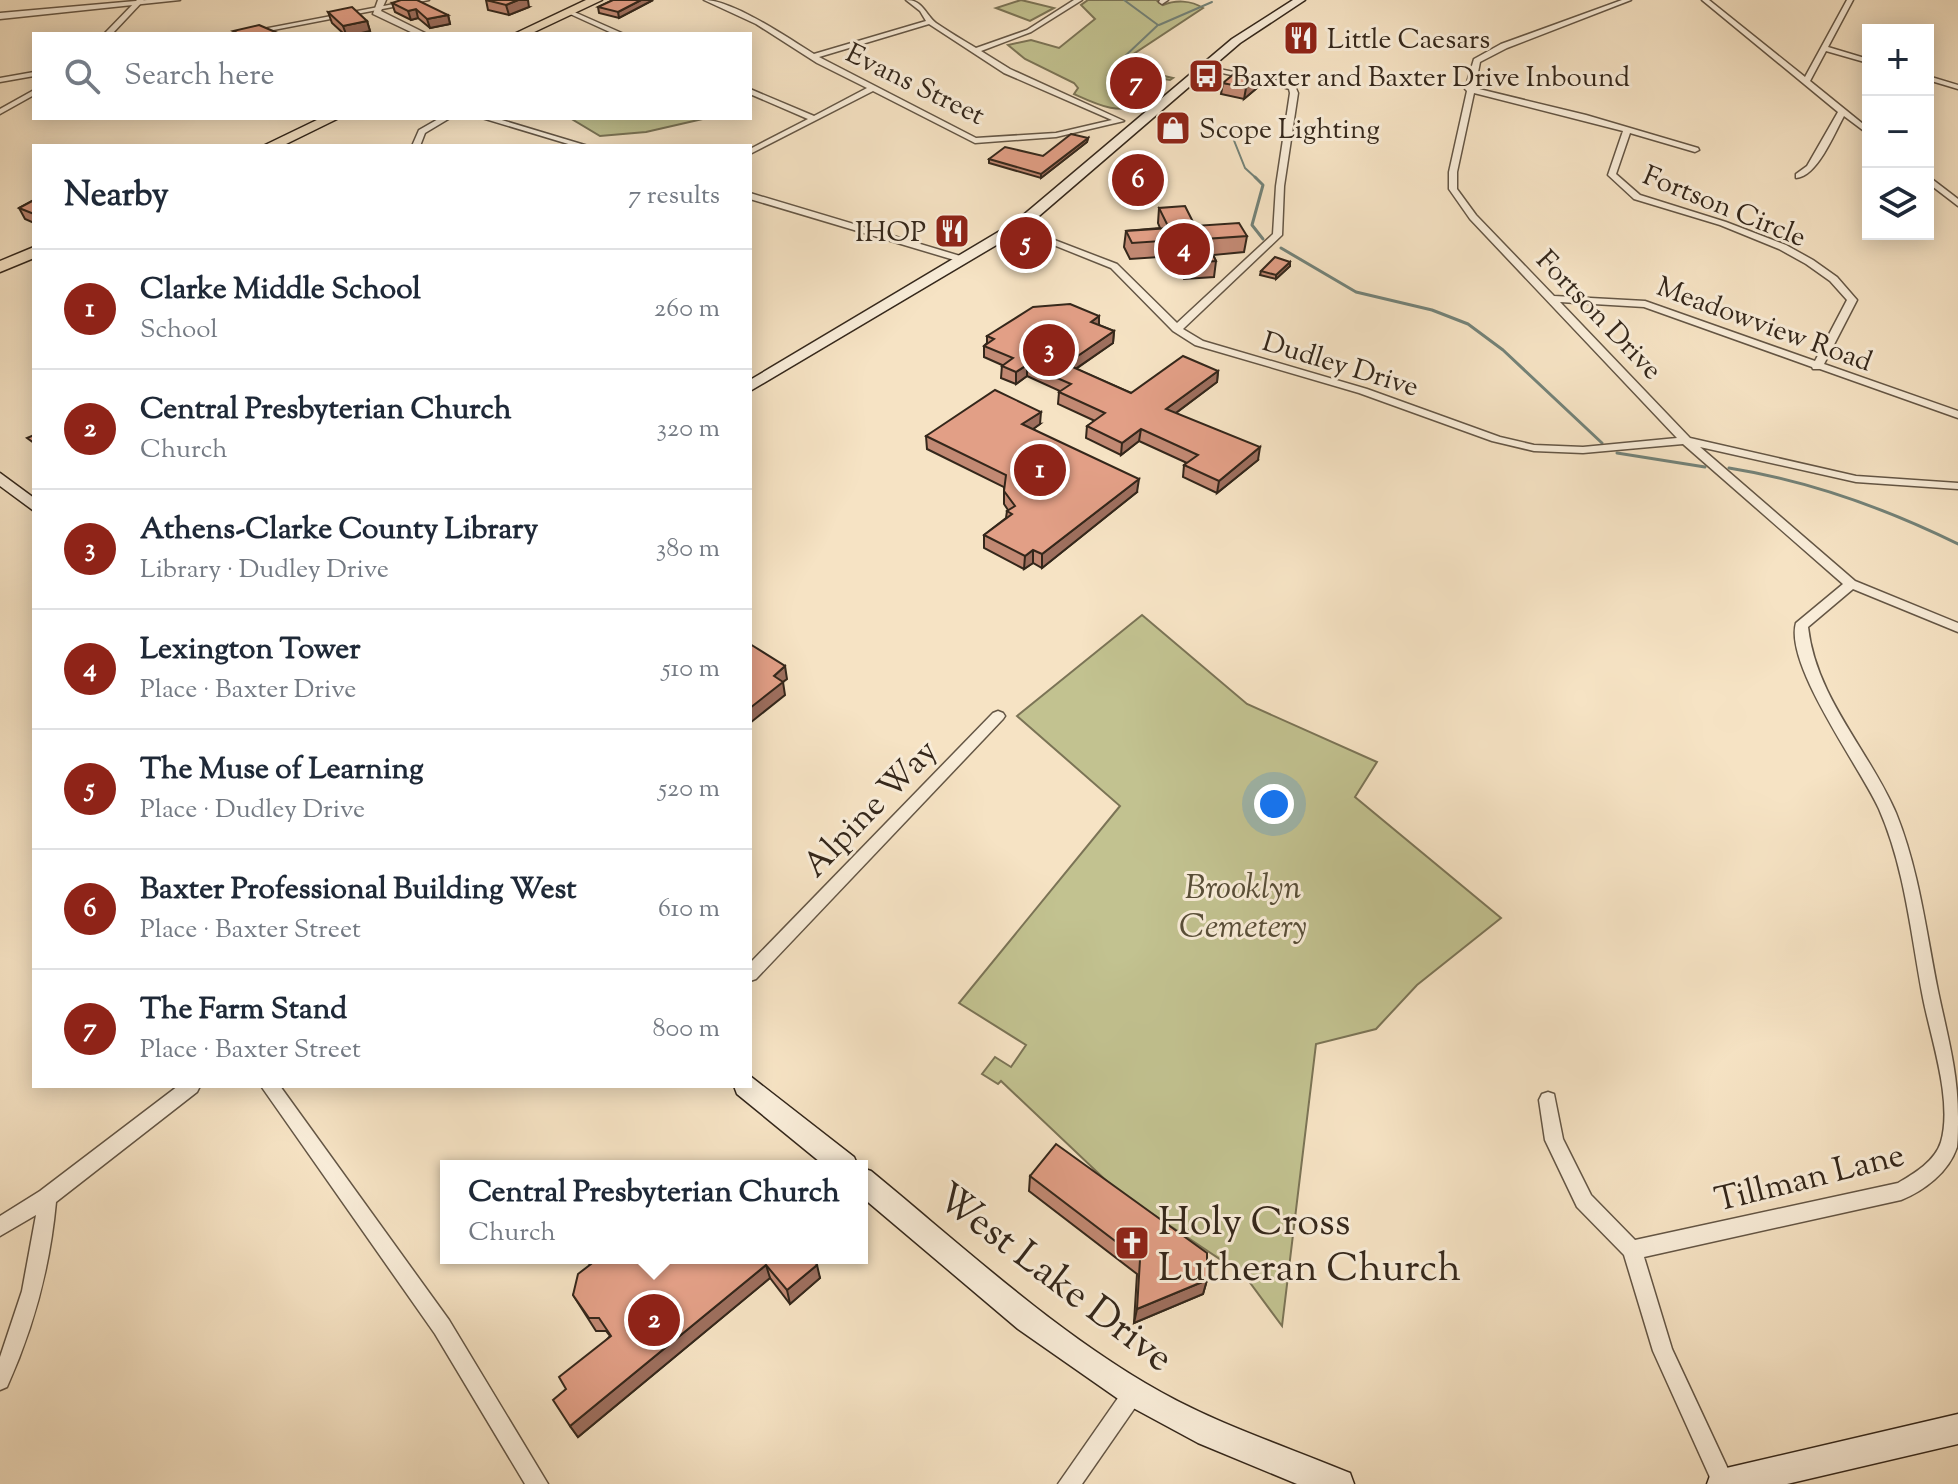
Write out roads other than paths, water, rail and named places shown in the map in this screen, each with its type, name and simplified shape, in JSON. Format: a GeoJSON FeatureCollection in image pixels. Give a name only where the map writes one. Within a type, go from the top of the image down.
{"type":"FeatureCollection","features":[{"type":"Feature","properties":{"kind":"main road"},"geometry":{"type":"LineString","coordinates":[[525,32],[596,0]]}},
{"type":"Feature","properties":{"kind":"main road"},"geometry":{"type":"LineString","coordinates":[[752,385],[1015,228],[1204,68],[1258,25],[1300,0]]}},
{"type":"Feature","properties":{"kind":"main road"},"geometry":{"type":"LineString","coordinates":[[274,144],[328,120]]}},
{"type":"Feature","properties":{"kind":"main road"},"geometry":{"type":"LineString","coordinates":[[0,267],[32,253]]}},
{"type":"Feature","properties":{"kind":"main road"},"geometry":{"type":"LineString","coordinates":[[0,478],[32,504]]}},
{"type":"Feature","properties":{"kind":"main road"},"geometry":{"type":"LineString","coordinates":[[748,1088],[838,1160]]}},
{"type":"Feature","properties":{"kind":"main road","name":"West Lake Drive"},"geometry":{"type":"LineString","coordinates":[[868,1185],[1072,1350],[1134,1392],[1188,1422],[1321,1481]]}},
{"type":"Feature","properties":{"kind":"main road"},"geometry":{"type":"LineString","coordinates":[[1723,1484],[1958,1429]]}},
{"type":"Feature","properties":{"kind":"street"},"geometry":{"type":"LineString","coordinates":[[0,16],[176,0]]}},
{"type":"Feature","properties":{"kind":"street"},"geometry":{"type":"LineString","coordinates":[[251,32],[379,5],[426,0]]}},
{"type":"Feature","properties":{"kind":"street","name":"Evans Street"},"geometry":{"type":"LineString","coordinates":[[707,0],[758,23],[813,57],[977,142],[1056,135],[1120,121]]}},
{"type":"Feature","properties":{"kind":"street"},"geometry":{"type":"LineString","coordinates":[[909,0],[923,10],[930,22],[1007,71],[1136,126]]}},
{"type":"Feature","properties":{"kind":"street"},"geometry":{"type":"LineString","coordinates":[[976,51],[1029,31],[1079,0]]}},
{"type":"Feature","properties":{"kind":"street","name":"Fortson Drive"},"geometry":{"type":"LineString","coordinates":[[1628,0],[1482,56],[1473,69],[1453,189],[1473,217],[1686,440],[1851,584],[1958,628]]}},
{"type":"Feature","properties":{"kind":"street"},"geometry":{"type":"LineString","coordinates":[[1705,0],[1862,127]]}},
{"type":"Feature","properties":{"kind":"street"},"geometry":{"type":"LineString","coordinates":[[1806,81],[1850,0]]}},
{"type":"Feature","properties":{"kind":"street"},"geometry":{"type":"LineString","coordinates":[[110,32],[139,2]]}},
{"type":"Feature","properties":{"kind":"street"},"geometry":{"type":"LineString","coordinates":[[379,5],[379,14],[418,32]]}},
{"type":"Feature","properties":{"kind":"street"},"geometry":{"type":"LineString","coordinates":[[570,12],[615,32]]}},
{"type":"Feature","properties":{"kind":"street"},"geometry":{"type":"LineString","coordinates":[[813,57],[930,22]]}},
{"type":"Feature","properties":{"kind":"street"},"geometry":{"type":"LineString","coordinates":[[1823,48],[1862,59]]}},
{"type":"Feature","properties":{"kind":"street"},"geometry":{"type":"LineString","coordinates":[[1177,329],[1278,234],[1280,186],[1294,93],[1292,88],[1282,84],[1204,68]]}},
{"type":"Feature","properties":{"kind":"street"},"geometry":{"type":"LineString","coordinates":[[0,80],[32,74]]}},
{"type":"Feature","properties":{"kind":"street"},"geometry":{"type":"LineString","coordinates":[[1934,80],[1958,87]]}},
{"type":"Feature","properties":{"kind":"street"},"geometry":{"type":"LineString","coordinates":[[752,151],[872,89]]}},
{"type":"Feature","properties":{"kind":"street","name":"Fortson Circle"},"geometry":{"type":"LineString","coordinates":[[1469,89],[1627,130],[1612,175],[1626,190],[1637,197],[1763,238],[1841,284],[1852,300],[1817,367]]}},
{"type":"Feature","properties":{"kind":"street"},"geometry":{"type":"LineString","coordinates":[[752,92],[815,119]]}},
{"type":"Feature","properties":{"kind":"street"},"geometry":{"type":"LineString","coordinates":[[0,112],[32,93]]}},
{"type":"Feature","properties":{"kind":"street"},"geometry":{"type":"LineString","coordinates":[[1799,176],[1808,171],[1842,112]]}},
{"type":"Feature","properties":{"kind":"street"},"geometry":{"type":"LineString","coordinates":[[417,144],[422,132],[443,120]]}},
{"type":"Feature","properties":{"kind":"street"},"geometry":{"type":"LineString","coordinates":[[493,120],[577,144]]}},
{"type":"Feature","properties":{"kind":"street"},"geometry":{"type":"LineString","coordinates":[[1627,130],[1695,150]]}},
{"type":"Feature","properties":{"kind":"street"},"geometry":{"type":"LineString","coordinates":[[1934,184],[1958,203]]}},
{"type":"Feature","properties":{"kind":"street"},"geometry":{"type":"LineString","coordinates":[[752,197],[964,260]]}},
{"type":"Feature","properties":{"kind":"street","name":"Dudley Drive"},"geometry":{"type":"LineString","coordinates":[[1015,228],[1114,266],[1177,329],[1223,352],[1331,381],[1485,435],[1534,448],[1583,450],[1686,440],[1856,479],[1958,486]]}},
{"type":"Feature","properties":{"kind":"street","name":"Meadowview Road"},"geometry":{"type":"LineString","coordinates":[[1552,299],[1645,304],[1958,415]]}},
{"type":"Feature","properties":{"kind":"street","name":"Tillman Lane"},"geometry":{"type":"LineString","coordinates":[[1632,1250],[1901,1191],[1929,1176],[1942,1161],[1952,1130],[1948,1083],[1906,869],[1889,813],[1864,762],[1821,691],[1800,640],[1801,626],[1851,584]]}},
{"type":"Feature","properties":{"kind":"street","name":"Alpine Way"},"geometry":{"type":"LineString","coordinates":[[752,972],[998,716]]}},
{"type":"Feature","properties":{"kind":"street"},"geometry":{"type":"LineString","coordinates":[[0,1227],[47,1197],[188,1088]]}},
{"type":"Feature","properties":{"kind":"street"},"geometry":{"type":"LineString","coordinates":[[271,1088],[442,1327],[537,1484]]}},
{"type":"Feature","properties":{"kind":"street"},"geometry":{"type":"LineString","coordinates":[[1548,1100],[1554,1140],[1584,1201],[1632,1250],[1663,1351],[1723,1484]]}},
{"type":"Feature","properties":{"kind":"street"},"geometry":{"type":"LineString","coordinates":[[0,1380],[22,1328],[43,1244],[47,1197]]}},
{"type":"Feature","properties":{"kind":"street"},"geometry":{"type":"LineString","coordinates":[[1069,1484],[1134,1392]]}},
{"type":"Feature","properties":{"kind":"waterway"},"geometry":{"type":"LineString","coordinates":[[1124,0],[1158,25],[1123,58],[1121,65],[1135,75]]}},
{"type":"Feature","properties":{"kind":"waterway"},"geometry":{"type":"LineString","coordinates":[[1159,25],[1212,2]]}},
{"type":"Feature","properties":{"kind":"waterway"},"geometry":{"type":"LineString","coordinates":[[1233,138],[1245,168],[1257,179]]}},
{"type":"Feature","properties":{"kind":"waterway"},"geometry":{"type":"LineString","coordinates":[[1257,179],[1263,185],[1252,225],[1263,239]]}},
{"type":"Feature","properties":{"kind":"waterway"},"geometry":{"type":"LineString","coordinates":[[1281,248],[1356,292],[1432,310],[1468,324],[1503,350],[1602,443]]}},
{"type":"Feature","properties":{"kind":"waterway"},"geometry":{"type":"LineString","coordinates":[[1617,453],[1705,467]]}},
{"type":"Feature","properties":{"kind":"waterway"},"geometry":{"type":"LineString","coordinates":[[1729,468],[1789,480],[1846,497],[1958,544]]}},
{"type":"Feature","properties":{"kind":"place","name":"Little Caesars"},"geometry":{"type":"Point","coordinates":[1301,38]}},
{"type":"Feature","properties":{"kind":"place","name":"Baxter and Baxter Drive Inbound"},"geometry":{"type":"Point","coordinates":[1206,76]}},
{"type":"Feature","properties":{"kind":"place","name":"The Farm Stand"},"geometry":{"type":"Point","coordinates":[1136,83]}},
{"type":"Feature","properties":{"kind":"place","name":"Scope Lighting"},"geometry":{"type":"Point","coordinates":[1173,128]}},
{"type":"Feature","properties":{"kind":"place","name":"Baxter Professional Building West"},"geometry":{"type":"Point","coordinates":[1138,180]}},
{"type":"Feature","properties":{"kind":"place","name":"IHOP"},"geometry":{"type":"Point","coordinates":[952,231]}},
{"type":"Feature","properties":{"kind":"place","name":"The Muse of Learning"},"geometry":{"type":"Point","coordinates":[1026,243]}},
{"type":"Feature","properties":{"kind":"place","name":"Lexington Tower"},"geometry":{"type":"Point","coordinates":[1184,249]}},
{"type":"Feature","properties":{"kind":"place","name":"Athens-Clarke County Library"},"geometry":{"type":"Point","coordinates":[1049,350]}},
{"type":"Feature","properties":{"kind":"place","name":"Clarke Middle School"},"geometry":{"type":"Point","coordinates":[1040,470]}},
{"type":"Feature","properties":{"kind":"place","name":"Holy Cross Lutheran Church"},"geometry":{"type":"Point","coordinates":[1132,1243]}},
{"type":"Feature","properties":{"kind":"place","name":"Central Presbyterian Church"},"geometry":{"type":"Point","coordinates":[654,1320]}},
{"type":"Feature","properties":{"kind":"park label","name":"Brooklyn Cemetery"},"geometry":{"type":"Point","coordinates":[1243,906]}}]}
